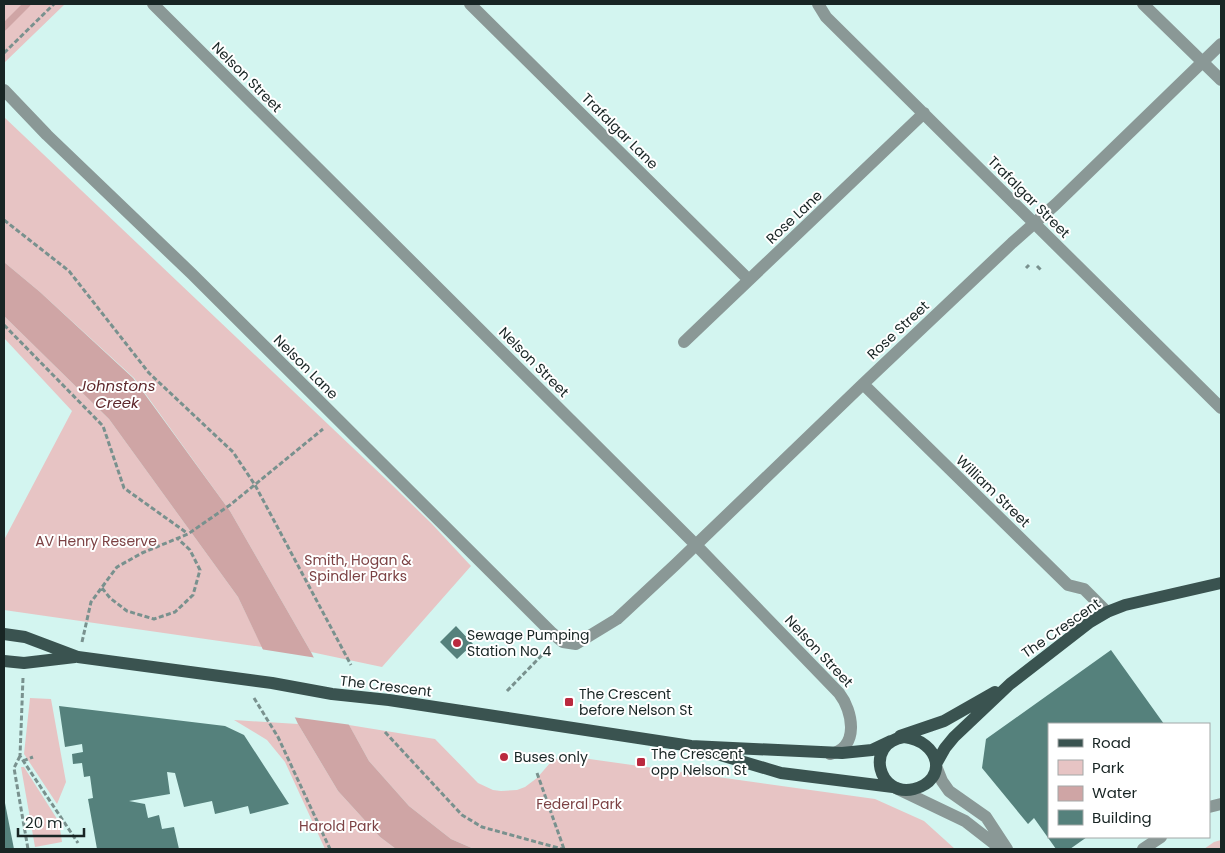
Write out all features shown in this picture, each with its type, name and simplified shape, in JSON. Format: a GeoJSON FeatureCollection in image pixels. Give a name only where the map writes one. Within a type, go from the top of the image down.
{"type":"FeatureCollection","features":[{"type":"Feature","properties":{"kind":"main road","name":"The Crescent"},"geometry":{"type":"LineString","coordinates":[[936,765],[945,748],[954,737],[1010,684],[1076,633],[1107,612],[1134,603],[1221,583]]}},
{"type":"Feature","properties":{"kind":"main road","name":"The Crescent"},"geometry":{"type":"LineString","coordinates":[[4,634],[25,637],[78,657],[272,683],[332,694],[389,700],[691,746],[830,754],[872,750],[906,733],[944,721],[1010,684]]}},
{"type":"Feature","properties":{"kind":"main road","name":"The Crescent"},"geometry":{"type":"LineString","coordinates":[[4,661],[24,663],[78,657]]}},
{"type":"Feature","properties":{"kind":"main road"},"geometry":{"type":"LineString","coordinates":[[904,737],[917,740],[923,742],[932,751],[936,765],[931,778],[921,787],[909,790],[894,788],[884,777],[879,764],[883,750],[892,740],[904,737]]}},
{"type":"Feature","properties":{"kind":"main road","name":"The Crescent"},"geometry":{"type":"LineString","coordinates":[[691,746],[781,773],[894,788]]}},
{"type":"Feature","properties":{"kind":"street","name":"Nelson Street"},"geometry":{"type":"LineString","coordinates":[[153,4],[696,545],[836,690],[843,698],[850,714],[851,732],[843,747],[838,752],[830,754]]}},
{"type":"Feature","properties":{"kind":"street","name":"Trafalgar Lane"},"geometry":{"type":"LineString","coordinates":[[470,4],[749,280]]}},
{"type":"Feature","properties":{"kind":"street","name":"Trafalgar Street"},"geometry":{"type":"LineString","coordinates":[[818,4],[826,17],[1221,408]]}},
{"type":"Feature","properties":{"kind":"street"},"geometry":{"type":"LineString","coordinates":[[1143,4],[1221,80]]}},
{"type":"Feature","properties":{"kind":"street","name":"Rose Street"},"geometry":{"type":"LineString","coordinates":[[594,634],[617,619],[696,545],[863,384],[1056,204],[1221,44]]}},
{"type":"Feature","properties":{"kind":"street","name":"Nelson Lane"},"geometry":{"type":"LineString","coordinates":[[4,90],[47,135],[192,274],[560,640],[567,644],[576,644],[594,634]]}},
{"type":"Feature","properties":{"kind":"street","name":"Rose Lane"},"geometry":{"type":"LineString","coordinates":[[684,342],[924,113]]}},
{"type":"Feature","properties":{"kind":"street","name":"William Street"},"geometry":{"type":"LineString","coordinates":[[863,384],[1068,585],[1084,590],[1107,612]]}},
{"type":"Feature","properties":{"kind":"street"},"geometry":{"type":"LineString","coordinates":[[936,765],[940,776],[949,790],[986,817],[1006,849]]}},
{"type":"Feature","properties":{"kind":"street"},"geometry":{"type":"LineString","coordinates":[[894,788],[965,821],[1001,849]]}},
{"type":"Feature","properties":{"kind":"street"},"geometry":{"type":"LineString","coordinates":[[1143,849],[1160,838]]}},
{"type":"Feature","properties":{"kind":"path"},"geometry":{"type":"LineString","coordinates":[[4,53],[54,4]]}},
{"type":"Feature","properties":{"kind":"path"},"geometry":{"type":"LineString","coordinates":[[4,220],[69,271],[150,373],[233,452],[255,485],[351,665]]}},
{"type":"Feature","properties":{"kind":"path"},"geometry":{"type":"LineString","coordinates":[[1037,266],[1042,271]]}},
{"type":"Feature","properties":{"kind":"path"},"geometry":{"type":"LineString","coordinates":[[4,325],[103,426],[124,488],[188,534]]}},
{"type":"Feature","properties":{"kind":"path"},"geometry":{"type":"LineString","coordinates":[[78,657],[91,602],[117,567],[142,553],[188,534],[230,505],[336,418]]}},
{"type":"Feature","properties":{"kind":"path"},"geometry":{"type":"LineString","coordinates":[[102,588],[110,598],[127,611],[154,619],[175,612],[193,595],[200,570],[190,550],[177,538]]}},
{"type":"Feature","properties":{"kind":"path"},"geometry":{"type":"LineString","coordinates":[[507,691],[543,654]]}},
{"type":"Feature","properties":{"kind":"path"},"geometry":{"type":"LineString","coordinates":[[24,663],[20,756],[14,768],[28,849]]}},
{"type":"Feature","properties":{"kind":"path"},"geometry":{"type":"LineString","coordinates":[[241,679],[278,737],[330,849]]}},
{"type":"Feature","properties":{"kind":"path"},"geometry":{"type":"LineString","coordinates":[[385,732],[462,815],[482,827],[563,849]]}},
{"type":"Feature","properties":{"kind":"path"},"geometry":{"type":"LineString","coordinates":[[20,756],[78,843]]}},
{"type":"Feature","properties":{"kind":"path"},"geometry":{"type":"LineString","coordinates":[[24,761],[33,757]]}},
{"type":"Feature","properties":{"kind":"path"},"geometry":{"type":"LineString","coordinates":[[537,773],[563,849]]}},
{"type":"Feature","properties":{"kind":"green space"},"geometry":{"type":"Polygon","coordinates":[[[4,4],[65,4],[4,63],[4,4]]]}},
{"type":"Feature","properties":{"kind":"green space","name":"Smith, Hogan & Spindler Parks"},"geometry":{"type":"Polygon","coordinates":[[[4,117],[390,483],[471,566],[382,667],[311,652],[230,511],[134,378],[40,292],[4,262],[4,117]]]}},
{"type":"Feature","properties":{"kind":"green space","name":"AV Henry Reserve"},"geometry":{"type":"Polygon","coordinates":[[[4,316],[109,419],[238,597],[262,647],[4,610],[4,540],[72,411],[4,338],[4,316]]]}},
{"type":"Feature","properties":{"kind":"green space"},"geometry":{"type":"Polygon","coordinates":[[[30,698],[51,699],[66,782],[57,804],[24,754],[30,698]]]}},
{"type":"Feature","properties":{"kind":"green space","name":"Harold Park"},"geometry":{"type":"Polygon","coordinates":[[[234,720],[298,724],[338,791],[380,837],[396,849],[325,849],[285,762],[267,740],[234,720]]]}},
{"type":"Feature","properties":{"kind":"green space","name":"Federal Park"},"geometry":{"type":"Polygon","coordinates":[[[349,725],[435,739],[478,783],[493,790],[517,790],[525,787],[537,778],[550,763],[561,756],[568,756],[875,799],[924,821],[955,849],[474,849],[451,839],[409,806],[369,761],[349,725]]]}},
{"type":"Feature","properties":{"kind":"green space"},"geometry":{"type":"Polygon","coordinates":[[[21,767],[24,767],[59,822],[62,842],[35,847],[21,767]]]}},
{"type":"Feature","properties":{"kind":"green space"},"geometry":{"type":"Polygon","coordinates":[[[1221,840],[1221,849],[1204,849],[1214,842],[1221,840]]]}},
{"type":"Feature","properties":{"kind":"water","name":"Johnstons Creek"},"geometry":{"type":"Polygon","coordinates":[[[4,262],[40,292],[133,378],[230,511],[311,652],[369,761],[409,806],[451,839],[474,849],[396,849],[380,837],[338,791],[298,724],[238,597],[109,419],[4,316],[4,262]]]}},
{"type":"Feature","properties":{"kind":"pier"},"geometry":{"type":"Polygon","coordinates":[[[260,649],[317,658],[352,725],[292,717],[260,649]]]}},
{"type":"Feature","properties":{"kind":"building","name":"Sewage Pumping Station No 4"},"geometry":{"type":"Polygon","coordinates":[[[456,626],[473,644],[457,659],[440,642],[456,626]]]}},
{"type":"Feature","properties":{"kind":"building"},"geometry":{"type":"Polygon","coordinates":[[[1111,650],[1163,723],[1048,723],[1048,838],[1034,818],[1028,824],[982,768],[986,739],[1111,650]]]}},
{"type":"Feature","properties":{"kind":"building"},"geometry":{"type":"Polygon","coordinates":[[[59,706],[225,726],[244,735],[289,804],[250,814],[248,806],[215,814],[212,801],[184,807],[175,773],[167,772],[170,794],[129,801],[145,804],[148,818],[159,815],[162,829],[174,827],[179,849],[97,849],[88,799],[93,798],[90,776],[84,777],[82,763],[73,764],[72,754],[83,752],[82,744],[65,747],[59,706]]]}},
{"type":"Feature","properties":{"kind":"building"},"geometry":{"type":"Polygon","coordinates":[[[5,803],[14,849],[4,849],[5,803]]]}},
{"type":"Feature","properties":{"kind":"building"},"geometry":{"type":"Polygon","coordinates":[[[1048,838],[1086,838],[1070,849],[1056,849],[1048,838]]]}},
{"type":"Feature","properties":{"kind":"waterway"},"geometry":{"type":"LineString","coordinates":[[4,27],[27,4]]}},
{"type":"Feature","properties":{"kind":"place","name":"Sewage Pumping Station No 4"},"geometry":{"type":"Point","coordinates":[457,643]}},
{"type":"Feature","properties":{"kind":"place","name":"The Crescent before Nelson St"},"geometry":{"type":"Point","coordinates":[569,702]}},
{"type":"Feature","properties":{"kind":"place","name":"Buses only"},"geometry":{"type":"Point","coordinates":[504,757]}},
{"type":"Feature","properties":{"kind":"place","name":"The Crescent opp Nelson St"},"geometry":{"type":"Point","coordinates":[641,762]}}]}
